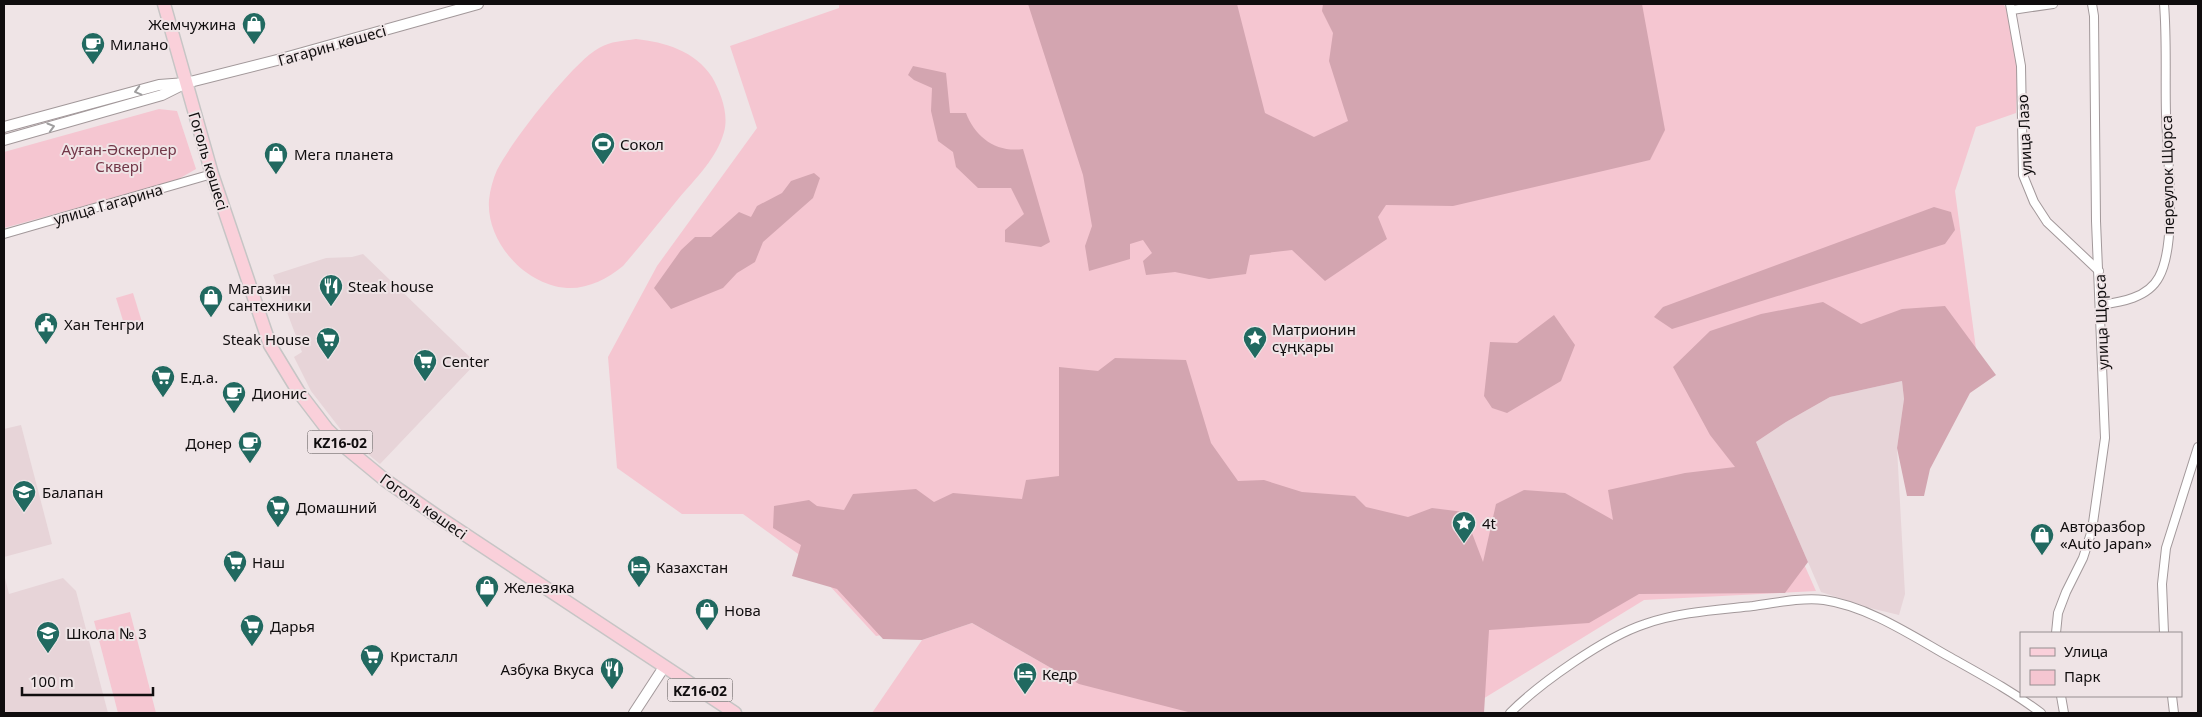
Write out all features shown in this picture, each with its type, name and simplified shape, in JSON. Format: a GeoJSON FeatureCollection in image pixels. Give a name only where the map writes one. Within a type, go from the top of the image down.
{"type":"FeatureCollection","features":[{"type":"Feature","properties":{"kind":"main road","name":"Гоголь көшесі"},"geometry":{"type":"LineString","coordinates":[[164,4],[212,174],[270,345],[298,392],[327,429],[345,447],[385,480],[736,713]]}},
{"type":"Feature","properties":{"kind":"street","name":"Гагарин көшесі"},"geometry":{"type":"LineString","coordinates":[[4,128],[158,85],[186,83],[281,59],[478,4]]}},
{"type":"Feature","properties":{"kind":"street"},"geometry":{"type":"LineString","coordinates":[[2011,7],[2053,4]]}},
{"type":"Feature","properties":{"kind":"street","name":"улица Щорса"},"geometry":{"type":"LineString","coordinates":[[2056,632],[2058,613],[2083,558],[2092,530],[2105,438],[2098,271],[2094,16],[2092,4]]}},
{"type":"Feature","properties":{"kind":"street","name":"переулок Щорса"},"geometry":{"type":"LineString","coordinates":[[2100,305],[2120,302],[2146,292],[2158,279],[2167,260],[2169,194],[2164,4]]}},
{"type":"Feature","properties":{"kind":"street","name":"улица Лазо"},"geometry":{"type":"LineString","coordinates":[[2011,7],[2021,66],[2023,175],[2034,202],[2047,222],[2098,271]]}},
{"type":"Feature","properties":{"kind":"street","name":"Гагарин көшесі"},"geometry":{"type":"LineString","coordinates":[[4,140],[162,95],[186,83]]}},
{"type":"Feature","properties":{"kind":"street","name":"улица Гагарина"},"geometry":{"type":"LineString","coordinates":[[4,234],[212,174]]}},
{"type":"Feature","properties":{"kind":"street"},"geometry":{"type":"LineString","coordinates":[[2164,632],[2162,584],[2166,548],[2198,447]]}},
{"type":"Feature","properties":{"kind":"street"},"geometry":{"type":"LineString","coordinates":[[1510,713],[1557,674],[1618,636],[1644,624],[1709,611],[1824,600],[1876,618],[1914,636],[2016,696],[2041,713]]}},
{"type":"Feature","properties":{"kind":"street"},"geometry":{"type":"LineString","coordinates":[[634,713],[664,667]]}},
{"type":"Feature","properties":{"kind":"street"},"geometry":{"type":"LineString","coordinates":[[2061,697],[2064,713]]}},
{"type":"Feature","properties":{"kind":"street"},"geometry":{"type":"LineString","coordinates":[[2172,697],[2173,711]]}},
{"type":"Feature","properties":{"kind":"shaded area"},"geometry":{"type":"Polygon","coordinates":[[[1028,4],[1237,4],[1265,113],[1314,137],[1348,121],[1329,61],[1333,33],[1322,11],[1323,4],[1642,4],[1665,130],[1650,160],[1453,206],[1386,205],[1378,217],[1387,239],[1325,281],[1292,250],[1250,255],[1246,274],[1209,279],[1175,272],[1146,275],[1143,261],[1152,253],[1143,240],[1130,244],[1130,259],[1089,271],[1085,246],[1092,226],[1083,175],[1028,4]]]}},
{"type":"Feature","properties":{"kind":"shaded area"},"geometry":{"type":"Polygon","coordinates":[[[913,66],[946,73],[950,113],[966,113],[975,129],[988,142],[995,146],[1013,150],[1023,149],[1050,242],[1041,247],[1005,242],[1005,230],[1024,214],[1011,188],[978,188],[956,167],[953,152],[938,141],[931,111],[932,88],[914,80],[908,75],[913,66]]]}},
{"type":"Feature","properties":{"kind":"shaded area"},"geometry":{"type":"Polygon","coordinates":[[[814,173],[820,178],[813,198],[763,242],[755,262],[737,273],[723,288],[671,309],[654,288],[681,250],[695,237],[711,237],[739,212],[751,217],[757,206],[782,193],[791,181],[814,173]]]}},
{"type":"Feature","properties":{"kind":"shaded area"},"geometry":{"type":"Polygon","coordinates":[[[1934,207],[1951,212],[1955,230],[1945,244],[1672,329],[1654,317],[1663,307],[1934,207]]]}},
{"type":"Feature","properties":{"kind":"shaded area"},"geometry":{"type":"Polygon","coordinates":[[[363,254],[476,363],[380,464],[345,435],[311,391],[294,357],[302,352],[273,275],[326,258],[352,257],[363,254]]]}},
{"type":"Feature","properties":{"kind":"shaded area"},"geometry":{"type":"Polygon","coordinates":[[[1823,302],[1861,324],[1902,309],[1945,306],[1996,375],[1970,393],[1930,469],[1924,496],[1907,496],[1897,448],[1904,399],[1902,381],[1830,397],[1786,422],[1756,442],[1808,562],[1785,593],[1639,594],[1589,623],[1489,630],[1484,713],[1192,713],[1079,684],[972,623],[922,640],[883,639],[837,589],[792,576],[801,545],[773,528],[774,506],[809,500],[817,506],[844,510],[853,494],[916,489],[934,502],[953,493],[1022,499],[1026,480],[1059,476],[1059,367],[1098,371],[1115,358],[1186,360],[1211,443],[1238,481],[1264,480],[1302,492],[1355,496],[1366,507],[1408,517],[1432,508],[1464,512],[1483,562],[1496,504],[1524,490],[1565,493],[1613,520],[1608,490],[1685,473],[1735,467],[1710,435],[1673,367],[1710,331],[1761,314],[1823,302]]]}},
{"type":"Feature","properties":{"kind":"shaded area"},"geometry":{"type":"Polygon","coordinates":[[[1554,315],[1575,345],[1561,381],[1507,413],[1492,408],[1484,396],[1490,342],[1517,343],[1554,315]]]}},
{"type":"Feature","properties":{"kind":"shaded area"},"geometry":{"type":"Polygon","coordinates":[[[1902,381],[1904,399],[1897,448],[1905,594],[1899,615],[1821,592],[1756,442],[1786,422],[1830,397],[1902,381]]]}},
{"type":"Feature","properties":{"kind":"shaded area","name":"Балапан"},"geometry":{"type":"Polygon","coordinates":[[[21,425],[52,544],[4,557],[4,429],[21,425]]]}},
{"type":"Feature","properties":{"kind":"shaded area","name":"Школа № 3"},"geometry":{"type":"Polygon","coordinates":[[[4,574],[9,594],[63,578],[76,591],[108,713],[4,713],[4,574]]]}},
{"type":"Feature","properties":{"kind":"green space"},"geometry":{"type":"Polygon","coordinates":[[[839,4],[2003,4],[2006,8],[2018,68],[2016,113],[1976,127],[1955,191],[1978,364],[1827,390],[1747,436],[1816,591],[1644,600],[1460,713],[872,713],[922,640],[972,623],[1079,684],[971,619],[876,636],[805,559],[743,514],[682,514],[617,468],[608,357],[657,266],[757,128],[730,46],[839,8],[839,4]]]}},
{"type":"Feature","properties":{"kind":"green space","name":"Сокол"},"geometry":{"type":"Polygon","coordinates":[[[636,39],[679,49],[705,68],[715,83],[725,111],[726,118],[721,141],[705,167],[623,266],[604,279],[590,285],[567,288],[551,285],[523,270],[501,246],[490,216],[489,200],[494,177],[515,141],[574,69],[599,48],[608,44],[636,39]]]}},
{"type":"Feature","properties":{"kind":"green space","name":"Ауған-Әскерлер Сквері"},"geometry":{"type":"Polygon","coordinates":[[[159,109],[177,111],[196,169],[175,181],[4,228],[4,152],[159,109]]]}},
{"type":"Feature","properties":{"kind":"green space"},"geometry":{"type":"Polygon","coordinates":[[[133,293],[142,322],[125,327],[116,298],[133,293]]]}},
{"type":"Feature","properties":{"kind":"green space"},"geometry":{"type":"Polygon","coordinates":[[[130,612],[156,713],[118,713],[94,621],[130,612]]]}},
{"type":"Feature","properties":{"kind":"place","name":"Жемчужина"},"geometry":{"type":"Point","coordinates":[254,45]}},
{"type":"Feature","properties":{"kind":"place","name":"Милано"},"geometry":{"type":"Point","coordinates":[93,65]}},
{"type":"Feature","properties":{"kind":"place","name":"Сокол"},"geometry":{"type":"Point","coordinates":[603,165]}},
{"type":"Feature","properties":{"kind":"place","name":"Мега планета"},"geometry":{"type":"Point","coordinates":[276,175]}},
{"type":"Feature","properties":{"kind":"place","name":"Steak house"},"geometry":{"type":"Point","coordinates":[331,307]}},
{"type":"Feature","properties":{"kind":"place","name":"Магазин сантехники"},"geometry":{"type":"Point","coordinates":[211,318]}},
{"type":"Feature","properties":{"kind":"place","name":"Хан Тенгри"},"geometry":{"type":"Point","coordinates":[46,345]}},
{"type":"Feature","properties":{"kind":"place","name":"Матрионин сұңқары"},"geometry":{"type":"Point","coordinates":[1255,359]}},
{"type":"Feature","properties":{"kind":"place","name":"Steak House"},"geometry":{"type":"Point","coordinates":[328,360]}},
{"type":"Feature","properties":{"kind":"place","name":"Center"},"geometry":{"type":"Point","coordinates":[425,382]}},
{"type":"Feature","properties":{"kind":"place","name":"Е.д.а."},"geometry":{"type":"Point","coordinates":[163,398]}},
{"type":"Feature","properties":{"kind":"place","name":"Дионис"},"geometry":{"type":"Point","coordinates":[234,414]}},
{"type":"Feature","properties":{"kind":"place","name":"Донер"},"geometry":{"type":"Point","coordinates":[250,464]}},
{"type":"Feature","properties":{"kind":"place","name":"Балапан"},"geometry":{"type":"Point","coordinates":[24,513]}},
{"type":"Feature","properties":{"kind":"place","name":"Домашний"},"geometry":{"type":"Point","coordinates":[278,528]}},
{"type":"Feature","properties":{"kind":"place","name":"4t"},"geometry":{"type":"Point","coordinates":[1464,544]}},
{"type":"Feature","properties":{"kind":"place","name":"Авторазбор «Auto Japan»"},"geometry":{"type":"Point","coordinates":[2042,556]}},
{"type":"Feature","properties":{"kind":"place","name":"Наш"},"geometry":{"type":"Point","coordinates":[235,583]}},
{"type":"Feature","properties":{"kind":"place","name":"Казахстан"},"geometry":{"type":"Point","coordinates":[639,588]}},
{"type":"Feature","properties":{"kind":"place","name":"Железяка"},"geometry":{"type":"Point","coordinates":[487,608]}},
{"type":"Feature","properties":{"kind":"place","name":"Нова"},"geometry":{"type":"Point","coordinates":[707,631]}},
{"type":"Feature","properties":{"kind":"place","name":"Дарья"},"geometry":{"type":"Point","coordinates":[252,647]}},
{"type":"Feature","properties":{"kind":"place","name":"Школа № 3"},"geometry":{"type":"Point","coordinates":[48,654]}},
{"type":"Feature","properties":{"kind":"place","name":"Кристалл"},"geometry":{"type":"Point","coordinates":[372,677]}},
{"type":"Feature","properties":{"kind":"place","name":"Азбука Вкуса"},"geometry":{"type":"Point","coordinates":[612,690]}},
{"type":"Feature","properties":{"kind":"place","name":"Кедр"},"geometry":{"type":"Point","coordinates":[1025,695]}}]}
